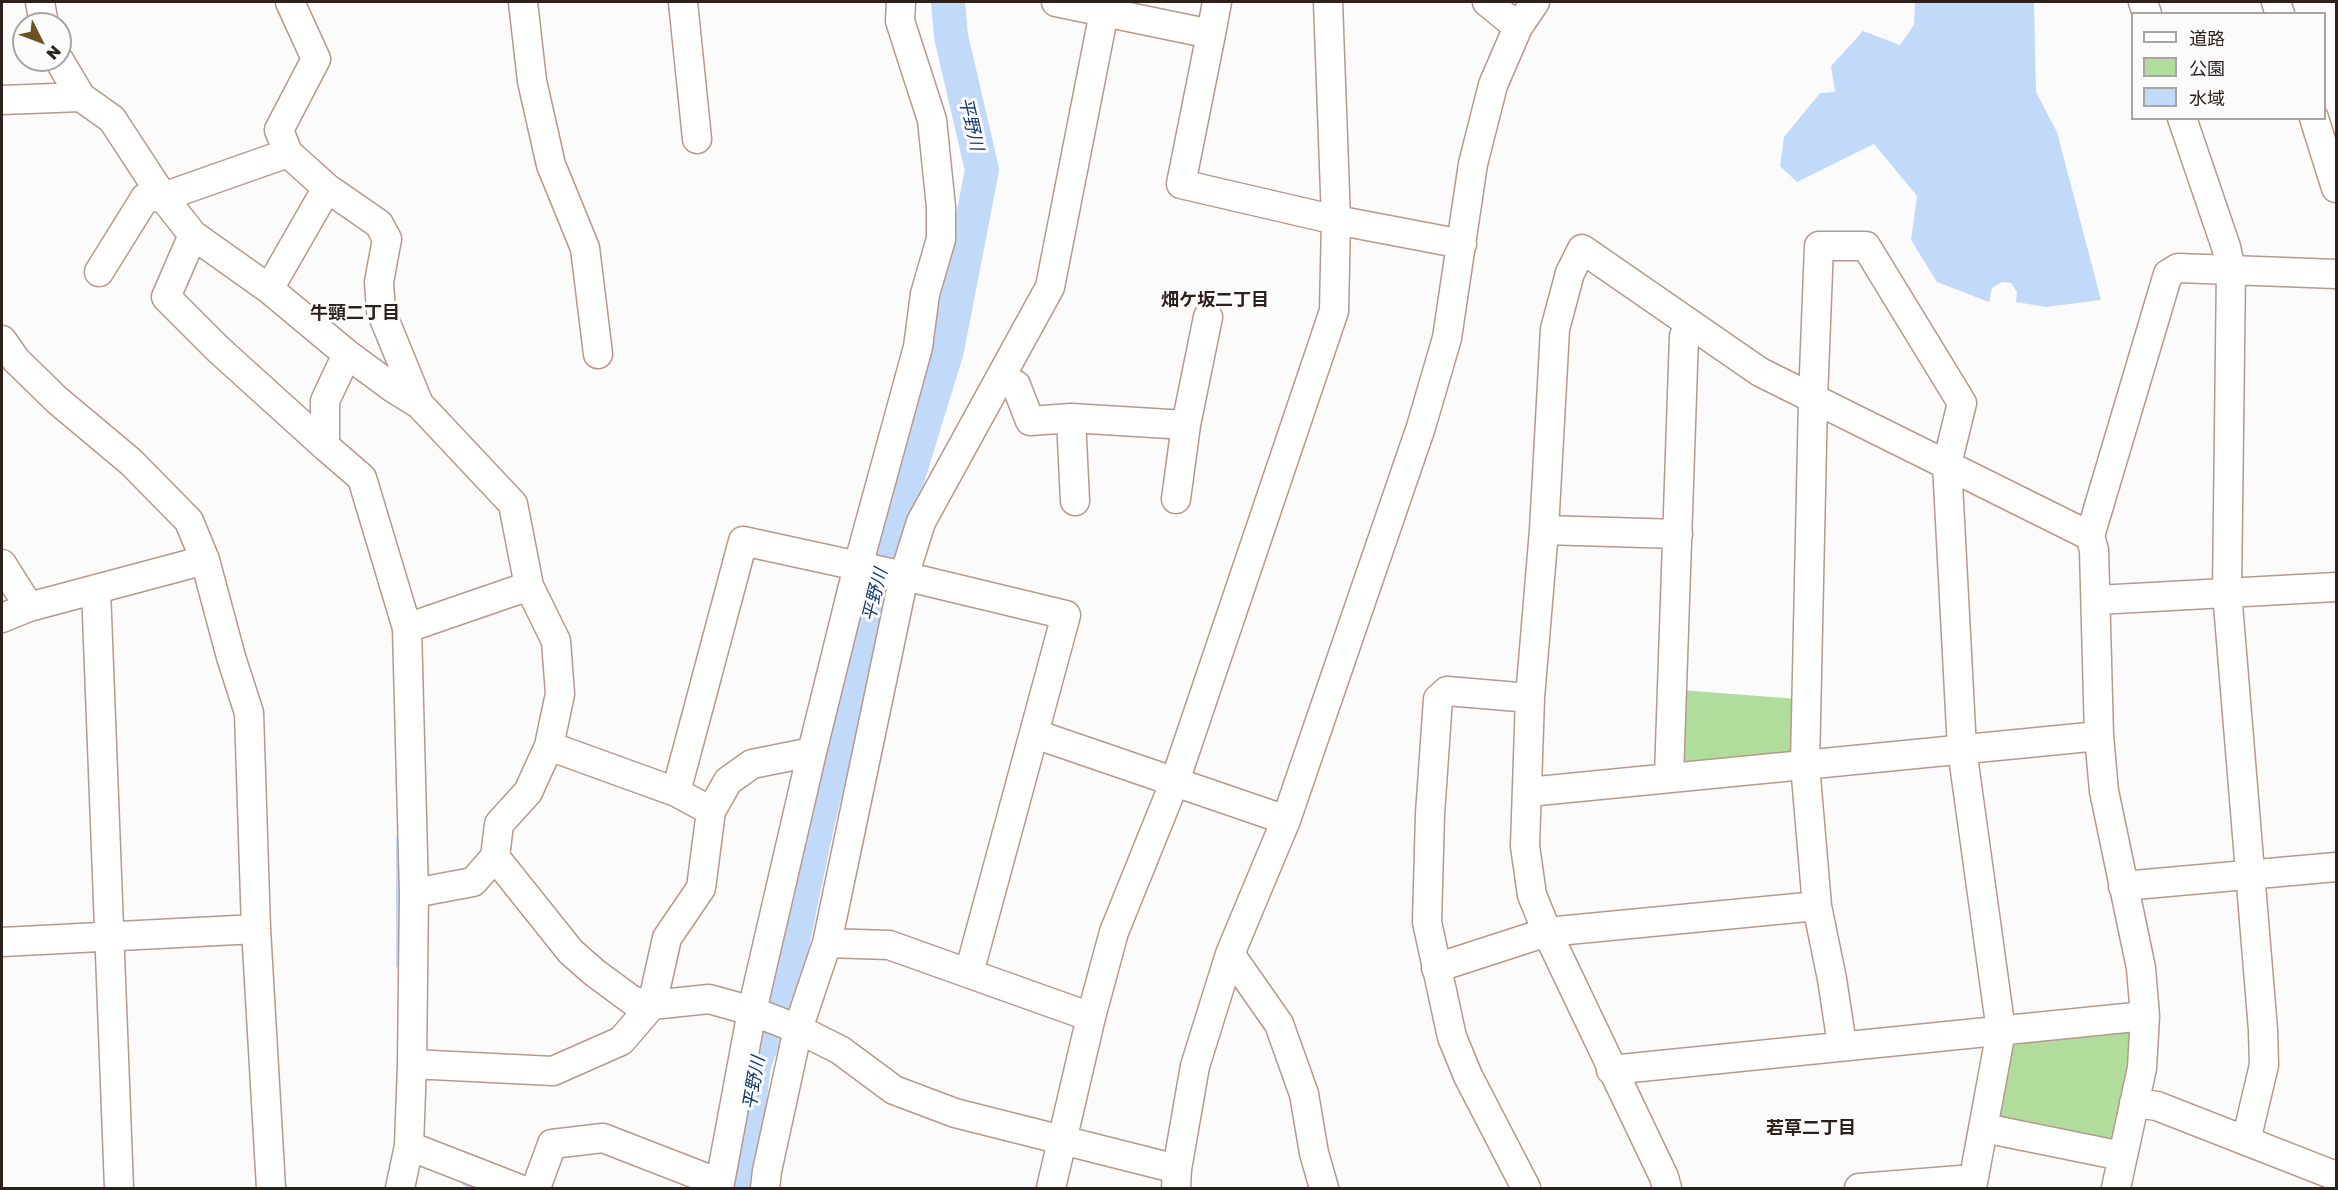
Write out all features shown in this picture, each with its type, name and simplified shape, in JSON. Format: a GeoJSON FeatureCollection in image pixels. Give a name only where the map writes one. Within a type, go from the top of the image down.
{"type":"FeatureCollection","features":[{"type":"Feature","properties":{"kind":"street"},"geometry":{"type":"LineString","coordinates":[[290,2],[316,59],[279,130],[288,153],[327,188],[379,224],[387,239],[380,282],[381,311],[419,404]]}},
{"type":"Feature","properties":{"kind":"street"},"geometry":{"type":"LineString","coordinates":[[523,2],[532,81],[551,165],[585,248],[597,354]]}},
{"type":"Feature","properties":{"kind":"street"},"geometry":{"type":"LineString","coordinates":[[684,2],[697,139]]}},
{"type":"Feature","properties":{"kind":"street"},"geometry":{"type":"LineString","coordinates":[[536,1188],[552,1144],[603,1138],[719,1186],[752,1011],[812,752],[858,566],[918,347],[925,294],[941,239],[941,207],[932,120],[900,21],[901,2]]}},
{"type":"Feature","properties":{"kind":"street"},"geometry":{"type":"LineString","coordinates":[[1056,2],[1106,6],[1211,34]]}},
{"type":"Feature","properties":{"kind":"street"},"geometry":{"type":"LineString","coordinates":[[1217,2],[1181,184],[1336,220],[1462,244]]}},
{"type":"Feature","properties":{"kind":"street"},"geometry":{"type":"LineString","coordinates":[[1051,1188],[1091,1017],[1114,932],[1175,781],[1334,311],[1336,220],[1328,2]]}},
{"type":"Feature","properties":{"kind":"street"},"geometry":{"type":"LineString","coordinates":[[1487,2],[1518,27]]}},
{"type":"Feature","properties":{"kind":"street"},"geometry":{"type":"LineString","coordinates":[[495,857],[571,952],[633,1001],[652,1005],[709,999],[752,1011],[798,1029],[840,1050],[894,1090],[955,1113],[1061,1141],[1176,1179],[1195,1066],[1230,954],[1286,820],[1421,427],[1447,338],[1473,164],[1493,85],[1518,27],[1535,2]]}},
{"type":"Feature","properties":{"kind":"street"},"geometry":{"type":"LineString","coordinates":[[765,1188],[798,1029],[827,943],[904,576],[921,522],[1050,287],[1106,6]]}},
{"type":"Feature","properties":{"kind":"street"},"geometry":{"type":"LineString","coordinates":[[66,72],[81,97],[112,119],[163,197],[193,235],[269,289],[347,354],[419,404],[513,504],[529,586],[556,641],[560,694],[549,746],[528,792],[499,824],[495,857],[473,882],[414,893]]}},
{"type":"Feature","properties":{"kind":"street"},"geometry":{"type":"LineString","coordinates":[[2,100],[81,97]]}},
{"type":"Feature","properties":{"kind":"street"},"geometry":{"type":"LineString","coordinates":[[2183,120],[2226,247],[2230,269],[2227,591],[2264,1065],[2246,1141]]}},
{"type":"Feature","properties":{"kind":"street"},"geometry":{"type":"LineString","coordinates":[[2315,120],[2337,188]]}},
{"type":"Feature","properties":{"kind":"street"},"geometry":{"type":"LineString","coordinates":[[99,272],[145,198],[163,197],[288,153]]}},
{"type":"Feature","properties":{"kind":"street"},"geometry":{"type":"LineString","coordinates":[[269,289],[327,188]]}},
{"type":"Feature","properties":{"kind":"street"},"geometry":{"type":"LineString","coordinates":[[193,235],[166,297],[219,350],[363,478],[407,628],[414,893],[412,1064],[409,1146],[399,1188]]}},
{"type":"Feature","properties":{"kind":"street"},"geometry":{"type":"LineString","coordinates":[[1842,1045],[1832,979],[1817,906],[1805,765],[1813,399],[1819,246],[1866,246],[1962,403],[1947,464],[1962,749],[2001,1031],[1972,1184],[1859,1188]]}},
{"type":"Feature","properties":{"kind":"street"},"geometry":{"type":"LineString","coordinates":[[1667,1188],[1664,1177],[1547,932],[1532,895],[1525,846],[1530,698],[1544,530],[1555,329],[1570,273],[1582,249],[1760,372],[2090,536]]}},
{"type":"Feature","properties":{"kind":"street"},"geometry":{"type":"LineString","coordinates":[[2116,1188],[2142,1068],[2145,1016],[2141,968],[2104,791],[2099,735],[2097,600],[2094,550],[2090,536],[2168,274],[2178,268],[2337,274]]}},
{"type":"Feature","properties":{"kind":"street"},"geometry":{"type":"LineString","coordinates":[[1176,499],[1186,425],[1208,317]]}},
{"type":"Feature","properties":{"kind":"street"},"geometry":{"type":"LineString","coordinates":[[1669,776],[1684,336],[1690,325]]}},
{"type":"Feature","properties":{"kind":"street"},"geometry":{"type":"LineString","coordinates":[[2,340],[16,360],[57,400],[131,462],[189,521],[205,560],[231,657],[249,712],[256,929],[271,1188]]}},
{"type":"Feature","properties":{"kind":"street"},"geometry":{"type":"LineString","coordinates":[[325,446],[325,401],[347,354]]}},
{"type":"Feature","properties":{"kind":"street"},"geometry":{"type":"LineString","coordinates":[[1000,378],[1016,385],[1030,421],[1071,418],[1186,425]]}},
{"type":"Feature","properties":{"kind":"street"},"geometry":{"type":"LineString","coordinates":[[1071,418],[1075,501]]}},
{"type":"Feature","properties":{"kind":"street"},"geometry":{"type":"LineString","coordinates":[[1544,530],[1678,534]]}},
{"type":"Feature","properties":{"kind":"street"},"geometry":{"type":"LineString","coordinates":[[676,792],[743,541],[904,576],[1066,615],[969,973]]}},
{"type":"Feature","properties":{"kind":"street"},"geometry":{"type":"LineString","coordinates":[[2,618],[29,607],[205,560]]}},
{"type":"Feature","properties":{"kind":"street"},"geometry":{"type":"LineString","coordinates":[[2,564],[29,607]]}},
{"type":"Feature","properties":{"kind":"street"},"geometry":{"type":"LineString","coordinates":[[407,628],[529,586]]}},
{"type":"Feature","properties":{"kind":"street"},"geometry":{"type":"LineString","coordinates":[[2097,600],[2227,591],[2337,587]]}},
{"type":"Feature","properties":{"kind":"street"},"geometry":{"type":"LineString","coordinates":[[96,589],[119,1188]]}},
{"type":"Feature","properties":{"kind":"street"},"geometry":{"type":"LineString","coordinates":[[1526,1188],[1468,1076],[1452,1037],[1427,922],[1430,814],[1438,699],[1447,691],[1530,698]]}},
{"type":"Feature","properties":{"kind":"street"},"geometry":{"type":"LineString","coordinates":[[1035,734],[1286,820]]}},
{"type":"Feature","properties":{"kind":"street"},"geometry":{"type":"LineString","coordinates":[[1527,792],[1669,776],[1805,765],[2099,735]]}},
{"type":"Feature","properties":{"kind":"street"},"geometry":{"type":"LineString","coordinates":[[549,746],[676,792],[711,811]]}},
{"type":"Feature","properties":{"kind":"street"},"geometry":{"type":"LineString","coordinates":[[412,1064],[553,1071],[621,1041],[652,1005],[667,938],[701,888],[711,811],[728,782],[752,764],[812,752]]}},
{"type":"Feature","properties":{"kind":"street"},"geometry":{"type":"LineString","coordinates":[[2123,886],[2337,867]]}},
{"type":"Feature","properties":{"kind":"street"},"geometry":{"type":"LineString","coordinates":[[1436,968],[1547,932],[1817,906]]}},
{"type":"Feature","properties":{"kind":"street"},"geometry":{"type":"LineString","coordinates":[[2,942],[256,929]]}},
{"type":"Feature","properties":{"kind":"street"},"geometry":{"type":"LineString","coordinates":[[827,943],[889,945],[1091,1017]]}},
{"type":"Feature","properties":{"kind":"street"},"geometry":{"type":"LineString","coordinates":[[1230,954],[1279,1024],[1304,1094],[1314,1153],[1324,1188]]}},
{"type":"Feature","properties":{"kind":"street"},"geometry":{"type":"LineString","coordinates":[[1611,1070],[2145,1016]]}},
{"type":"Feature","properties":{"kind":"street"},"geometry":{"type":"LineString","coordinates":[[2134,1103],[2157,1106],[2337,1176]]}},
{"type":"Feature","properties":{"kind":"street"},"geometry":{"type":"LineString","coordinates":[[1984,1128],[2122,1156]]}},
{"type":"Feature","properties":{"kind":"street"},"geometry":{"type":"LineString","coordinates":[[409,1146],[517,1188]]}},
{"type":"Feature","properties":{"kind":"green space"},"geometry":{"type":"Polygon","coordinates":[[[1681,690],[1797,699],[1799,753],[1683,767],[1681,690]]]}},
{"type":"Feature","properties":{"kind":"green space"},"geometry":{"type":"Polygon","coordinates":[[[2136,1030],[2115,1148],[1997,1122],[2006,1042],[2136,1030]]]}},
{"type":"Feature","properties":{"kind":"water"},"geometry":{"type":"Polygon","coordinates":[[[1915,2],[2034,2],[2036,92],[2057,132],[2101,300],[2046,307],[2016,302],[2017,292],[2011,283],[2002,282],[1992,288],[1989,302],[1937,282],[1911,240],[1917,196],[1874,144],[1797,182],[1780,166],[1784,137],[1820,93],[1835,92],[1831,66],[1863,31],[1900,45],[1914,25],[1915,2]]]}},
{"type":"Feature","properties":{"kind":"waterway","name":"平野川"},"geometry":{"type":"LineString","coordinates":[[739,1188],[754,1065],[785,979],[818,821],[891,533],[947,350],[982,170],[951,36],[948,2]]}},
{"type":"Feature","properties":{"kind":"waterway"},"geometry":{"type":"LineString","coordinates":[[399,838],[399,965]]}},
{"type":"Feature","properties":{"kind":"waterway"},"geometry":{"type":"LineString","coordinates":[[465,1183],[478,1188]]}},
{"type":"Feature","properties":{"kind":"district","name":"畑ケ坂二丁目"},"geometry":{"type":"Point","coordinates":[1215,300]}},
{"type":"Feature","properties":{"kind":"district","name":"牛頸二丁目"},"geometry":{"type":"Point","coordinates":[355,313]}},
{"type":"Feature","properties":{"kind":"district","name":"若草二丁目"},"geometry":{"type":"Point","coordinates":[1811,1128]}}]}
